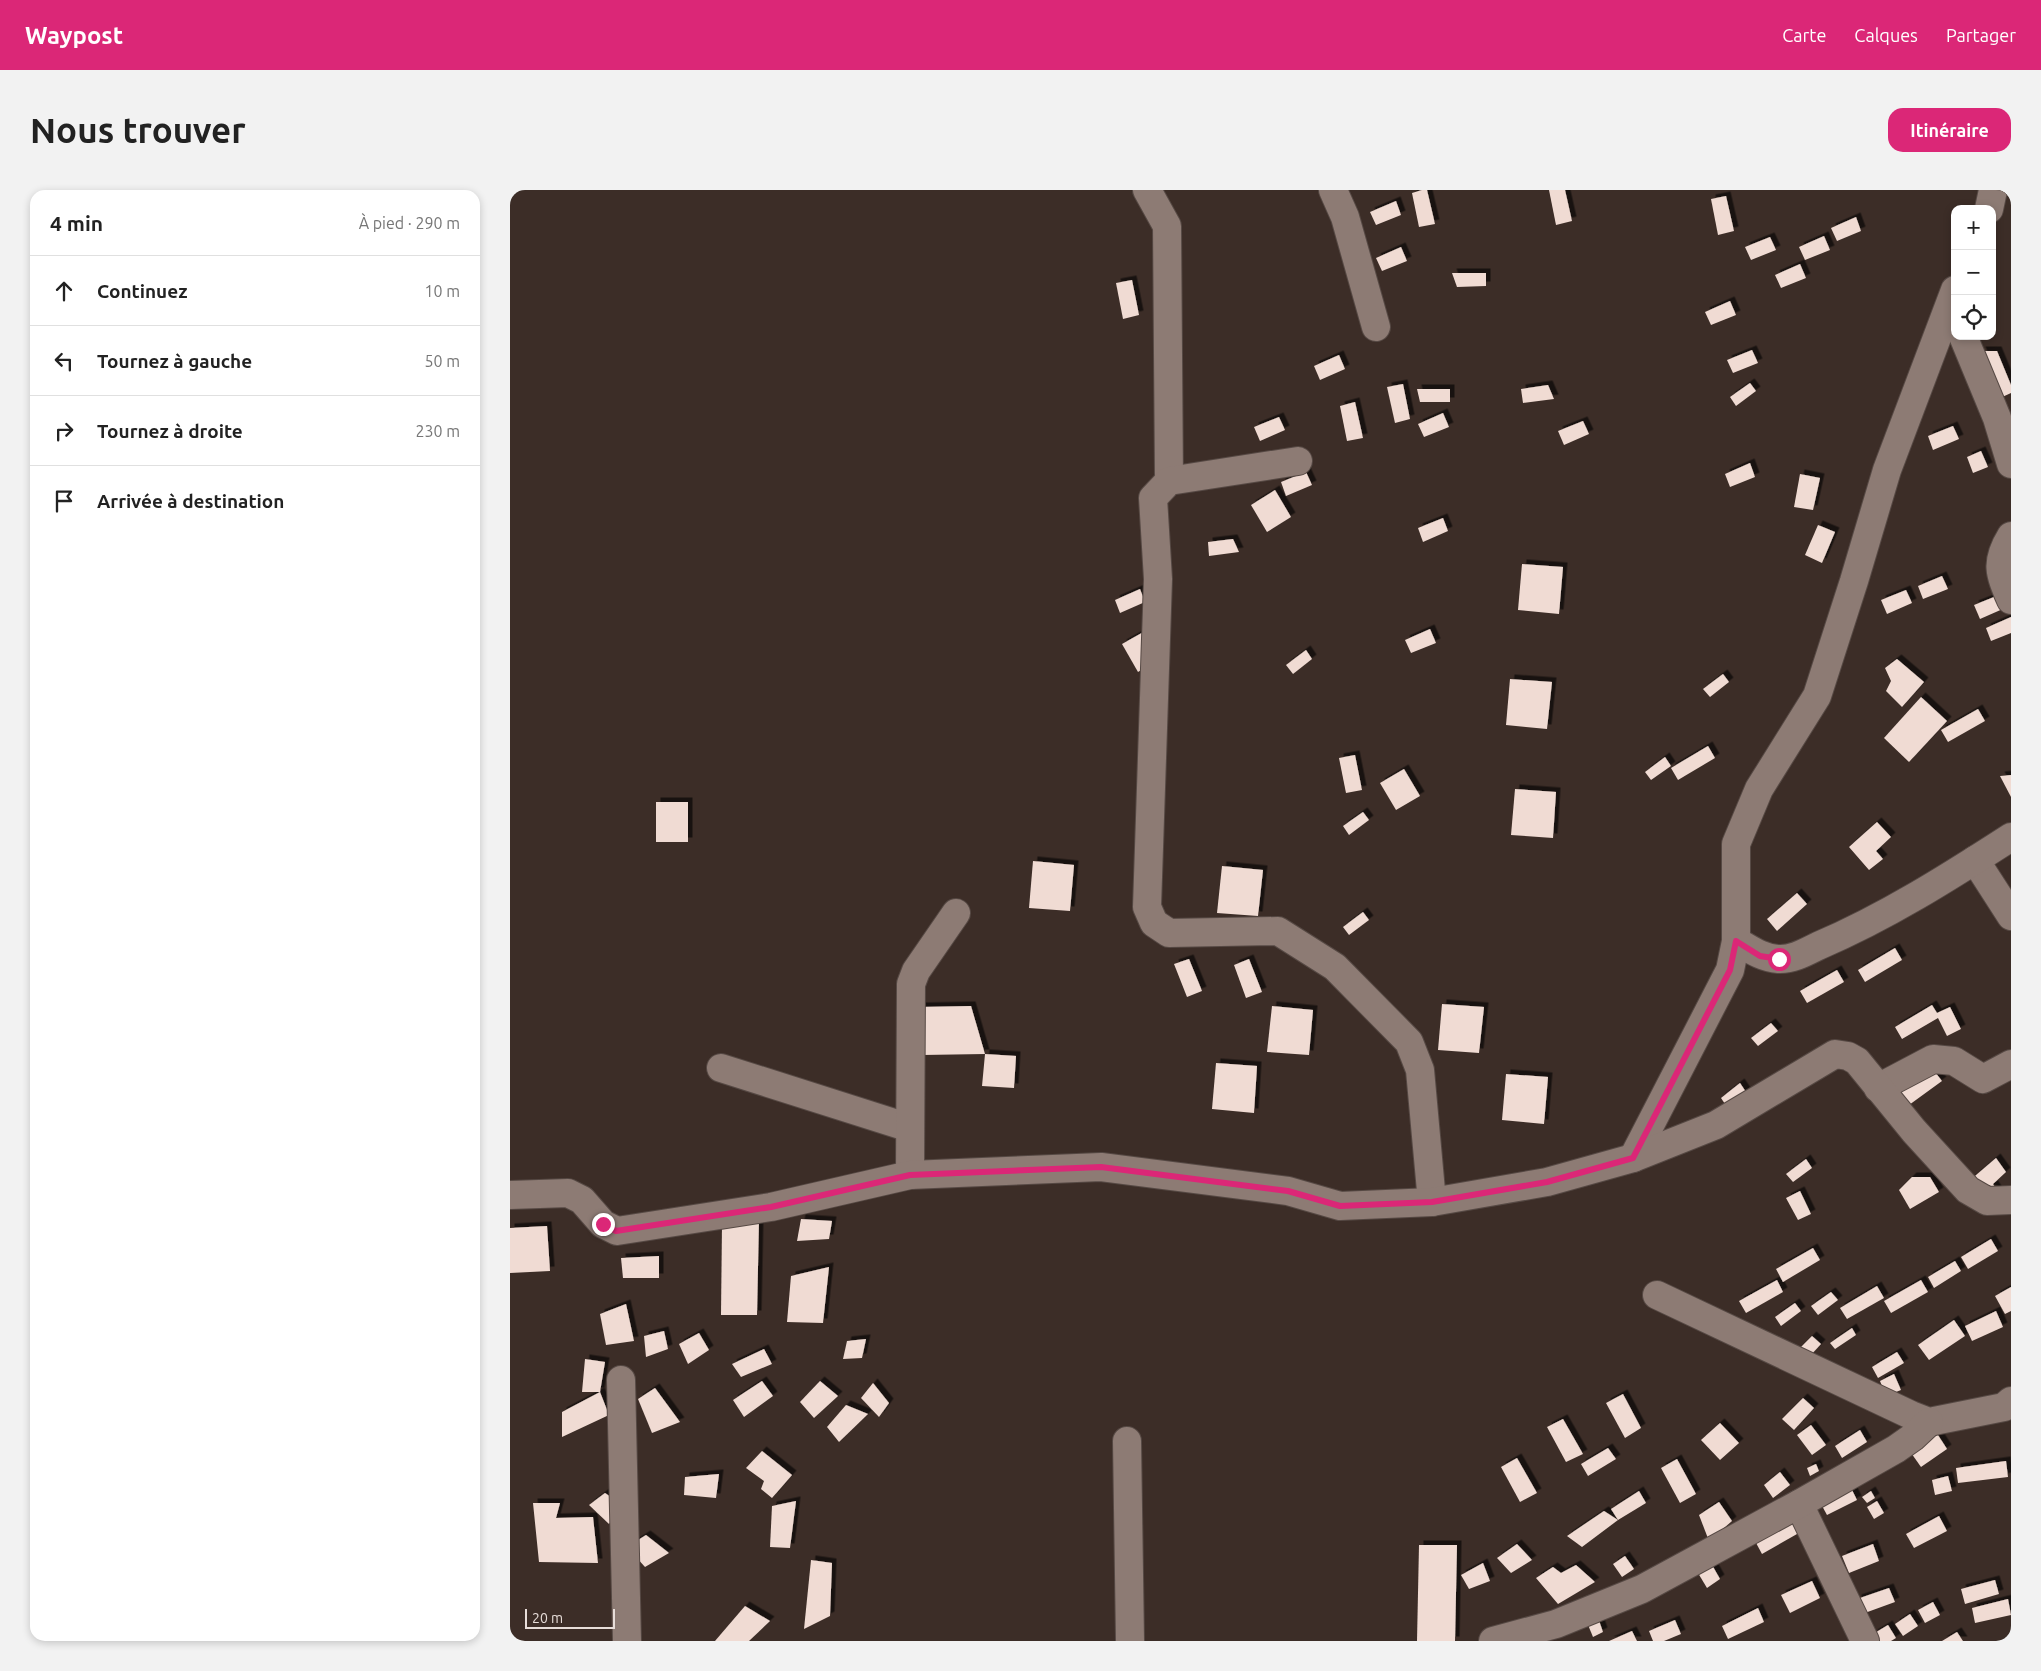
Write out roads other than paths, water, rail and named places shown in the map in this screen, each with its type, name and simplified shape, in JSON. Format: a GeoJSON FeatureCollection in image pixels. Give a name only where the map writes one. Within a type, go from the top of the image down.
{"type":"FeatureCollection","features":[{"type":"Feature","properties":{"kind":"street"},"geometry":{"type":"LineString","coordinates":[[1147,190],[1167,226],[1169,481]]}},
{"type":"Feature","properties":{"kind":"street"},"geometry":{"type":"LineString","coordinates":[[1333,190],[1345,216],[1376,327]]}},
{"type":"Feature","properties":{"kind":"street"},"geometry":{"type":"LineString","coordinates":[[1990,205],[1993,190]]}},
{"type":"Feature","properties":{"kind":"street"},"geometry":{"type":"LineString","coordinates":[[1633,1158],[1730,970],[1736,941],[1736,844],[1759,789],[1817,696],[1887,470],[1951,308]]}},
{"type":"Feature","properties":{"kind":"street"},"geometry":{"type":"LineString","coordinates":[[1965,340],[1997,418],[2011,464]]}},
{"type":"Feature","properties":{"kind":"street"},"geometry":{"type":"LineString","coordinates":[[1298,461],[1169,481],[1153,498],[1158,579],[1147,907],[1154,923],[1169,933],[1278,931],[1335,967],[1408,1042],[1420,1070],[1432,1202]]}},
{"type":"Feature","properties":{"kind":"street"},"geometry":{"type":"LineString","coordinates":[[2011,536],[2002,550],[2000,565],[2001,576],[2011,600]]}},
{"type":"Feature","properties":{"kind":"street"},"geometry":{"type":"LineString","coordinates":[[1736,941],[1760,956],[1779,959],[1789,958],[1829,942],[1919,896],[2011,837]]}},
{"type":"Feature","properties":{"kind":"street"},"geometry":{"type":"LineString","coordinates":[[1975,860],[2011,916]]}},
{"type":"Feature","properties":{"kind":"street"},"geometry":{"type":"LineString","coordinates":[[910,1175],[911,984],[916,971],[956,913]]}},
{"type":"Feature","properties":{"kind":"street"},"geometry":{"type":"LineString","coordinates":[[510,1195],[568,1193],[582,1200],[603,1224],[616,1231],[771,1207],[910,1175],[1101,1167],[1288,1191],[1340,1206],[1432,1202],[1547,1182],[1633,1158],[1716,1125],[1835,1054],[1848,1056],[1857,1061],[1914,1131],[1968,1190],[1988,1201],[2011,1200]]}},
{"type":"Feature","properties":{"kind":"street"},"geometry":{"type":"LineString","coordinates":[[1878,1088],[1933,1059],[1954,1061],[1984,1079],[2011,1064]]}},
{"type":"Feature","properties":{"kind":"street"},"geometry":{"type":"LineString","coordinates":[[720,1068],[910,1128]]}},
{"type":"Feature","properties":{"kind":"street"},"geometry":{"type":"LineString","coordinates":[[1657,1295],[1929,1422]]}},
{"type":"Feature","properties":{"kind":"street"},"geometry":{"type":"LineString","coordinates":[[621,1380],[627,1641]]}},
{"type":"Feature","properties":{"kind":"street"},"geometry":{"type":"LineString","coordinates":[[1493,1641],[1556,1624],[1642,1589],[1896,1449],[1929,1422],[2004,1407],[2011,1401]]}},
{"type":"Feature","properties":{"kind":"street"},"geometry":{"type":"LineString","coordinates":[[1127,1441],[1130,1641]]}},
{"type":"Feature","properties":{"kind":"street"},"geometry":{"type":"LineString","coordinates":[[1799,1504],[1866,1641]]}}]}
